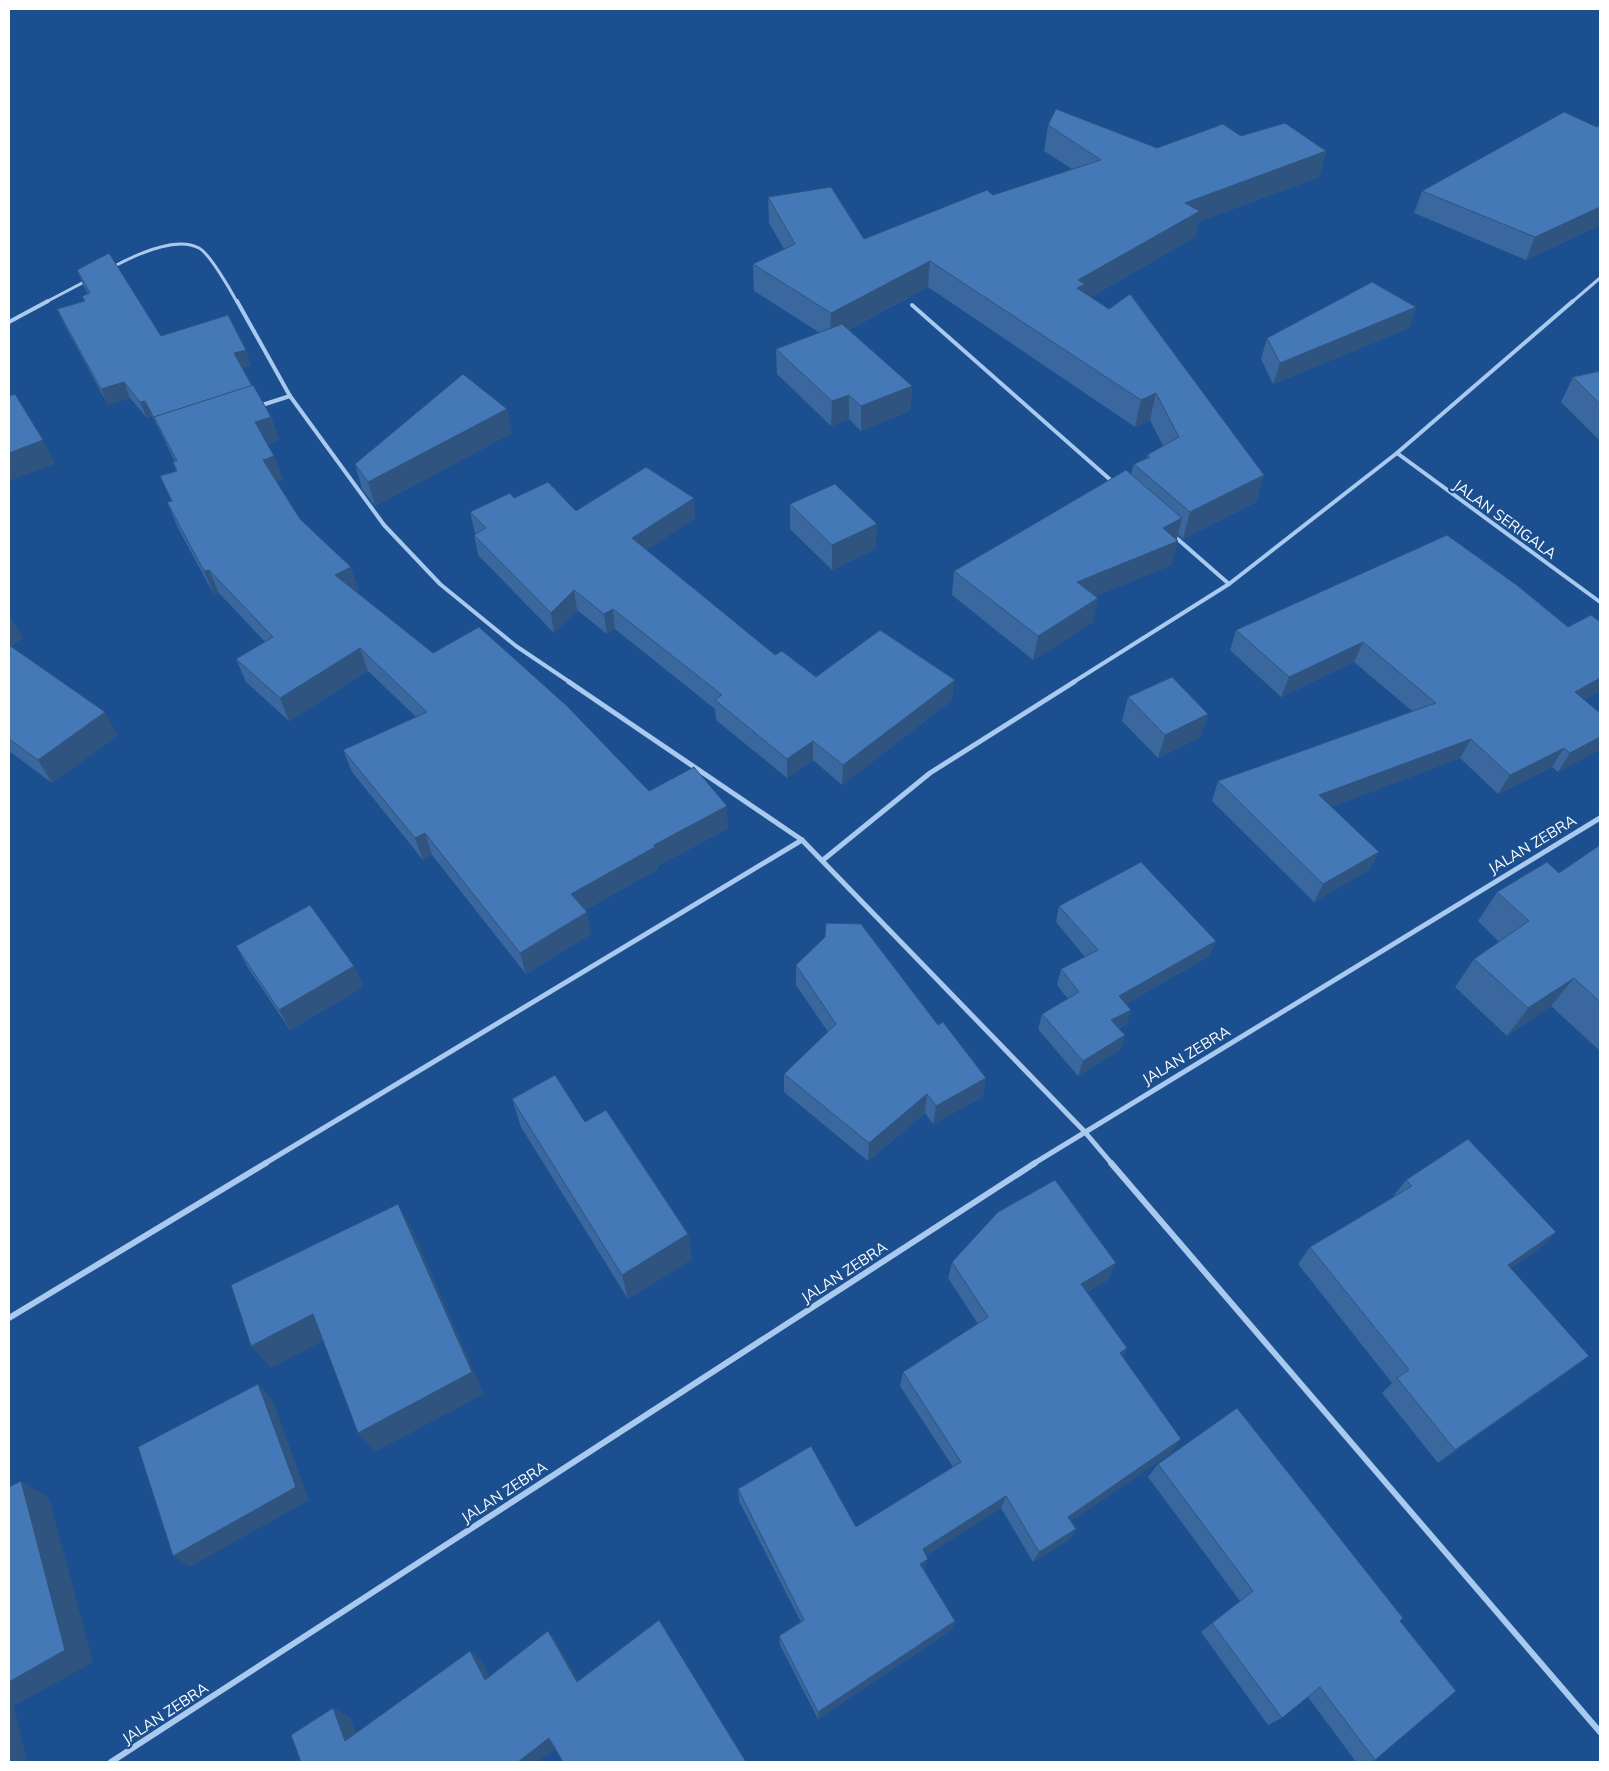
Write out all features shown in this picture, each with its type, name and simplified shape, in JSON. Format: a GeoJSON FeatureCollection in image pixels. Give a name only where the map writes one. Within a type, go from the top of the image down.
{"type":"FeatureCollection","features":[{"type":"Feature","properties":{"kind":"street"},"geometry":{"type":"LineString","coordinates":[[103,272],[129,258],[157,248],[184,243],[200,249],[227,284],[290,396],[384,525],[440,584],[516,646],[802,840],[823,860],[1084,1131],[1600,1732]]}},
{"type":"Feature","properties":{"kind":"street"},"geometry":{"type":"LineString","coordinates":[[9,322],[95,276]]}},
{"type":"Feature","properties":{"kind":"street"},"geometry":{"type":"LineString","coordinates":[[823,860],[930,773],[1228,584],[1397,453],[1600,278]]}},
{"type":"Feature","properties":{"kind":"street"},"geometry":{"type":"LineString","coordinates":[[912,305],[1118,487]]}},
{"type":"Feature","properties":{"kind":"street"},"geometry":{"type":"LineString","coordinates":[[254,408],[290,396]]}},
{"type":"Feature","properties":{"kind":"street","name":"JALAN SERIGALA"},"geometry":{"type":"LineString","coordinates":[[1397,453],[1600,602]]}},
{"type":"Feature","properties":{"kind":"street"},"geometry":{"type":"LineString","coordinates":[[1170,532],[1228,584]]}},
{"type":"Feature","properties":{"kind":"street","name":"JALAN ZEBRA"},"geometry":{"type":"LineString","coordinates":[[111,1762],[1084,1131],[1600,818]]}},
{"type":"Feature","properties":{"kind":"street"},"geometry":{"type":"LineString","coordinates":[[9,1318],[802,840]]}},
{"type":"Feature","properties":{"kind":"building"},"geometry":{"type":"Polygon","coordinates":[[[1056,109],[1157,148],[1223,124],[1241,136],[1285,123],[1326,151],[1185,203],[1200,211],[1078,280],[1085,284],[1077,288],[1109,309],[1130,294],[1264,475],[1190,512],[1134,464],[1150,457],[1147,455],[1179,437],[1156,393],[1141,400],[930,261],[831,313],[753,264],[795,244],[768,197],[831,187],[864,239],[987,190],[993,195],[1101,160],[1048,125],[1056,109]]]}},
{"type":"Feature","properties":{"kind":"building"},"geometry":{"type":"Polygon","coordinates":[[[1564,112],[1597,127],[1600,125],[1600,207],[1535,237],[1422,191],[1564,112]]]}},
{"type":"Feature","properties":{"kind":"building"},"geometry":{"type":"Polygon","coordinates":[[[109,253],[161,336],[228,315],[246,350],[234,353],[252,386],[154,417],[156,420],[155,420],[145,401],[140,402],[124,382],[101,389],[57,309],[85,301],[82,296],[90,293],[77,270],[109,253]]]}},
{"type":"Feature","properties":{"kind":"building"},"geometry":{"type":"Polygon","coordinates":[[[1372,282],[1416,307],[1280,363],[1267,338],[1372,282]]]}},
{"type":"Feature","properties":{"kind":"building"},"geometry":{"type":"Polygon","coordinates":[[[842,324],[912,386],[861,406],[849,395],[832,401],[776,349],[842,324]]]}},
{"type":"Feature","properties":{"kind":"building"},"geometry":{"type":"Polygon","coordinates":[[[1600,371],[1600,404],[1573,377],[1600,371]]]}},
{"type":"Feature","properties":{"kind":"building"},"geometry":{"type":"Polygon","coordinates":[[[463,374],[507,409],[368,482],[355,464],[463,374]]]}},
{"type":"Feature","properties":{"kind":"building"},"geometry":{"type":"Polygon","coordinates":[[[253,385],[271,417],[255,422],[274,456],[263,460],[300,519],[351,567],[335,575],[433,653],[479,627],[567,706],[649,791],[694,767],[727,806],[654,845],[655,847],[571,894],[587,912],[520,953],[425,833],[415,838],[343,750],[427,712],[360,648],[280,698],[236,659],[273,637],[209,570],[204,571],[167,502],[172,501],[160,476],[177,471],[173,462],[177,461],[154,417],[253,385]]]}},
{"type":"Feature","properties":{"kind":"building"},"geometry":{"type":"Polygon","coordinates":[[[15,394],[43,440],[9,453],[9,396],[15,394]]]}},
{"type":"Feature","properties":{"kind":"building"},"geometry":{"type":"Polygon","coordinates":[[[646,467],[694,498],[632,538],[775,655],[782,651],[816,677],[880,630],[955,680],[843,765],[813,741],[787,759],[715,700],[722,695],[613,609],[604,614],[574,590],[551,613],[474,535],[486,528],[470,512],[510,493],[514,498],[548,482],[576,511],[646,467]]]}},
{"type":"Feature","properties":{"kind":"building"},"geometry":{"type":"Polygon","coordinates":[[[1126,470],[1182,518],[1163,528],[1178,541],[1077,582],[1098,598],[1038,636],[954,571],[1126,470]]]}},
{"type":"Feature","properties":{"kind":"building"},"geometry":{"type":"Polygon","coordinates":[[[835,484],[877,524],[832,545],[790,504],[835,484]]]}},
{"type":"Feature","properties":{"kind":"building"},"geometry":{"type":"Polygon","coordinates":[[[1447,535],[1518,586],[1568,627],[1591,615],[1600,622],[1600,678],[1575,692],[1600,713],[1600,737],[1570,753],[1564,748],[1510,775],[1471,739],[1319,795],[1379,852],[1323,884],[1218,781],[1436,703],[1363,642],[1289,677],[1236,630],[1447,535]]]}},
{"type":"Feature","properties":{"kind":"building"},"geometry":{"type":"Polygon","coordinates":[[[9,645],[105,712],[38,760],[9,739],[9,645]]]}},
{"type":"Feature","properties":{"kind":"building"},"geometry":{"type":"Polygon","coordinates":[[[1172,677],[1208,714],[1165,735],[1128,697],[1172,677]]]}},
{"type":"Feature","properties":{"kind":"building"},"geometry":{"type":"Polygon","coordinates":[[[1600,845],[1600,1002],[1574,978],[1528,1008],[1474,959],[1529,921],[1497,892],[1547,862],[1559,873],[1600,845]]]}},
{"type":"Feature","properties":{"kind":"building"},"geometry":{"type":"Polygon","coordinates":[[[1141,862],[1216,941],[1119,996],[1131,1010],[1111,1020],[1125,1035],[1083,1061],[1042,1014],[1079,992],[1061,969],[1098,950],[1059,906],[1141,862]]]}},
{"type":"Feature","properties":{"kind":"building"},"geometry":{"type":"Polygon","coordinates":[[[310,905],[354,966],[279,1010],[236,946],[310,905]]]}},
{"type":"Feature","properties":{"kind":"building"},"geometry":{"type":"Polygon","coordinates":[[[826,923],[861,924],[938,1025],[943,1022],[986,1078],[936,1106],[927,1094],[869,1143],[784,1074],[836,1024],[796,965],[825,937],[826,923]]]}},
{"type":"Feature","properties":{"kind":"building"},"geometry":{"type":"Polygon","coordinates":[[[555,1075],[585,1122],[606,1110],[688,1234],[622,1275],[512,1099],[555,1075]]]}},
{"type":"Feature","properties":{"kind":"building"},"geometry":{"type":"Polygon","coordinates":[[[1468,1139],[1556,1232],[1508,1265],[1589,1356],[1455,1450],[1397,1378],[1409,1370],[1310,1247],[1412,1186],[1406,1180],[1468,1139]]]}},
{"type":"Feature","properties":{"kind":"building"},"geometry":{"type":"Polygon","coordinates":[[[1055,1180],[1116,1263],[1081,1284],[1127,1348],[1120,1353],[1181,1439],[1068,1517],[1076,1529],[1039,1552],[1006,1496],[923,1549],[928,1559],[920,1564],[955,1621],[818,1712],[779,1636],[804,1620],[738,1489],[811,1446],[856,1527],[961,1462],[903,1372],[988,1317],[952,1262],[998,1212],[1055,1180]]]}},
{"type":"Feature","properties":{"kind":"building"},"geometry":{"type":"Polygon","coordinates":[[[398,1204],[472,1372],[358,1433],[313,1314],[251,1346],[231,1285],[398,1204]]]}},
{"type":"Feature","properties":{"kind":"building"},"geometry":{"type":"Polygon","coordinates":[[[258,1384],[296,1487],[173,1556],[138,1447],[258,1384]]]}},
{"type":"Feature","properties":{"kind":"building"},"geometry":{"type":"Polygon","coordinates":[[[1237,1408],[1403,1618],[1400,1621],[1456,1691],[1375,1760],[1320,1687],[1282,1718],[1212,1623],[1253,1591],[1158,1464],[1237,1408]]]}},
{"type":"Feature","properties":{"kind":"building"},"geometry":{"type":"Polygon","coordinates":[[[21,1481],[65,1650],[9,1682],[9,1487],[21,1481]]]}},
{"type":"Feature","properties":{"kind":"building"},"geometry":{"type":"Polygon","coordinates":[[[659,1620],[746,1762],[563,1762],[549,1738],[518,1762],[301,1762],[291,1735],[333,1708],[345,1741],[470,1651],[485,1680],[548,1631],[577,1682],[659,1620]]]}}]}
